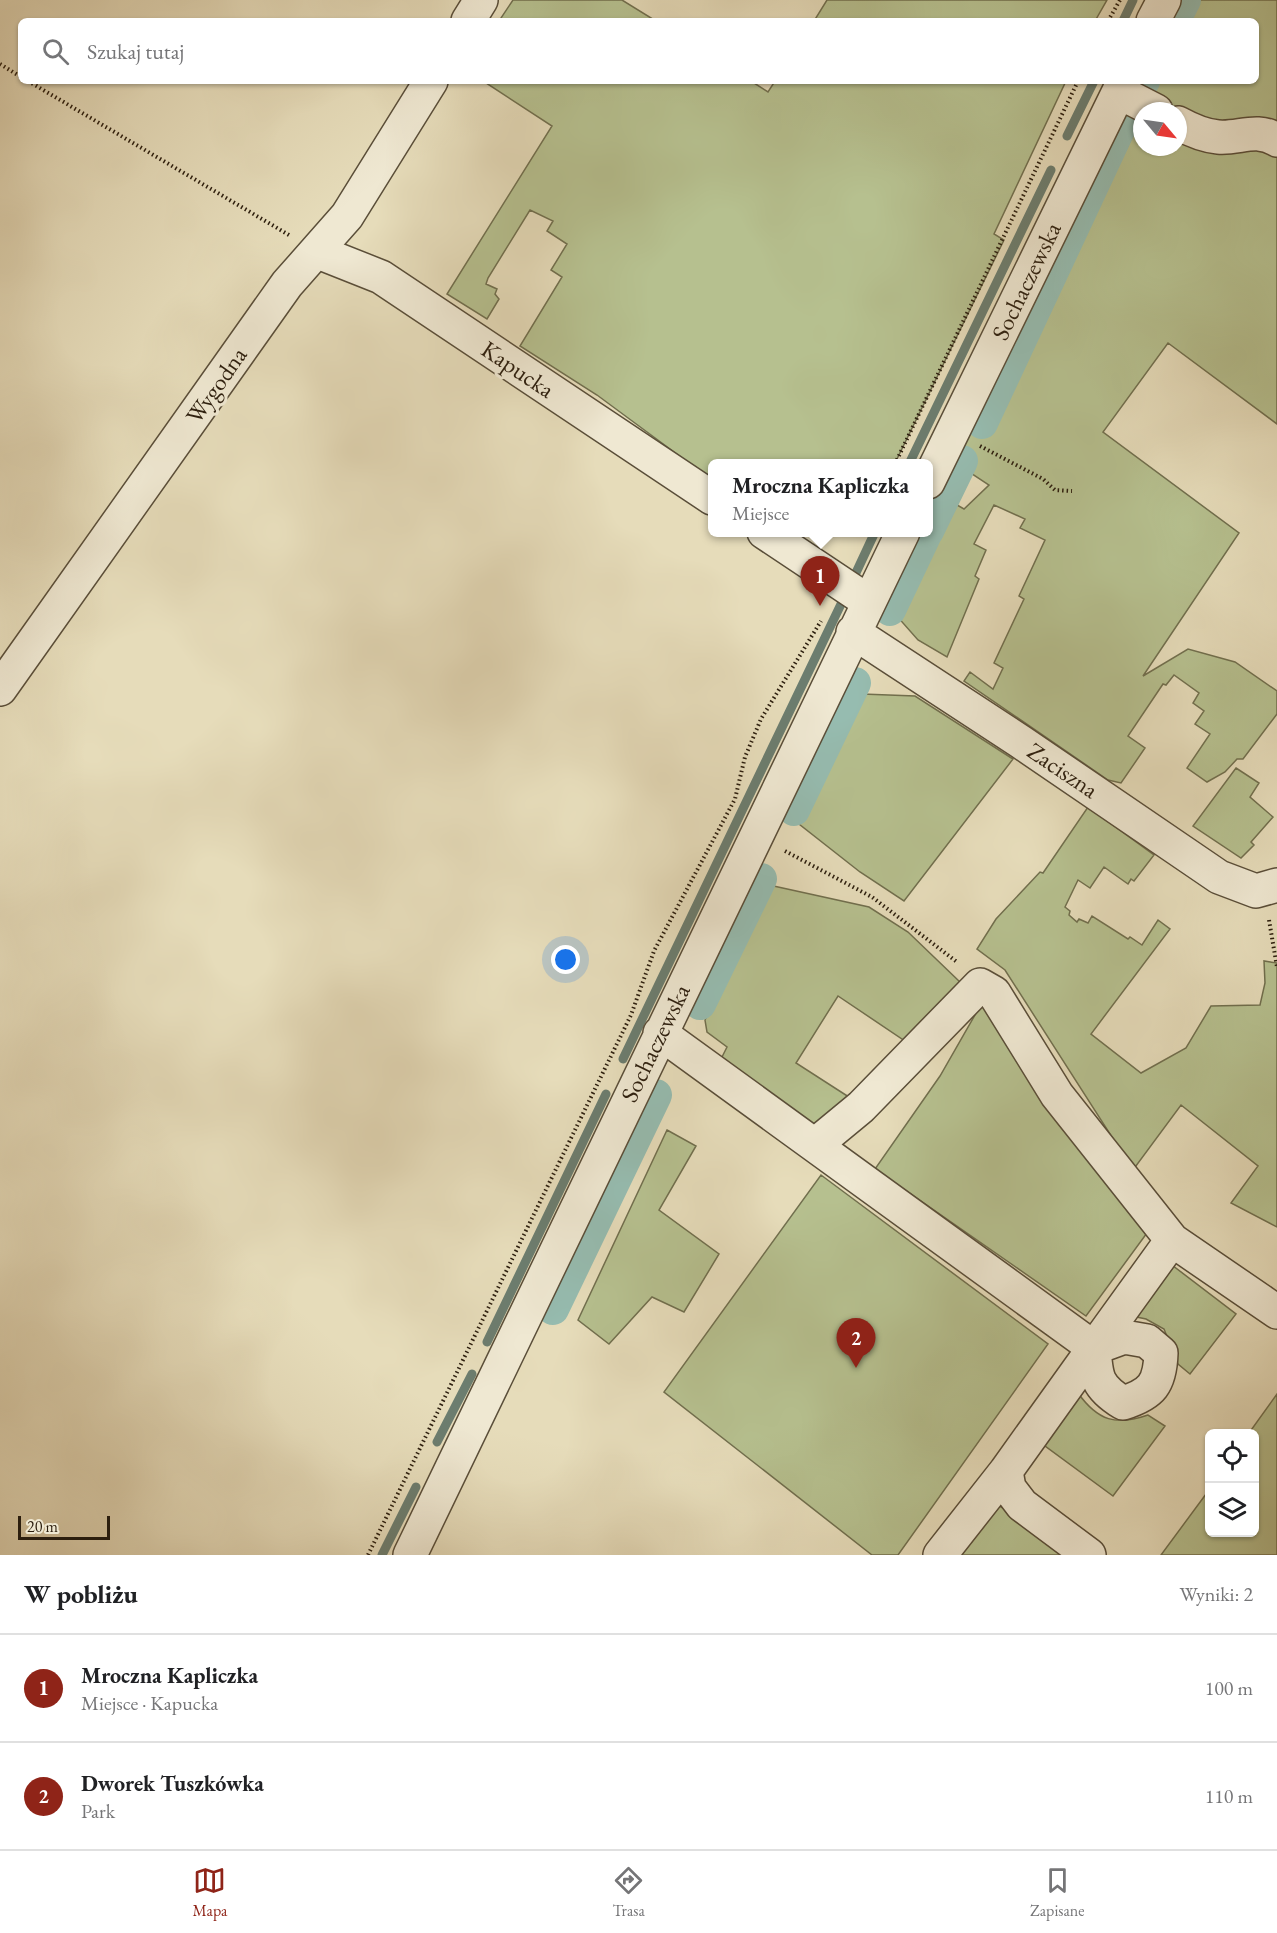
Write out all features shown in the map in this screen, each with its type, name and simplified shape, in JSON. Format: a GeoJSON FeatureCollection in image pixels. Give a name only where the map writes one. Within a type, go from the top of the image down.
{"type":"FeatureCollection","features":[{"type":"Feature","properties":{"kind":"street"},"geometry":{"type":"LineString","coordinates":[[470,18],[481,0]]}},
{"type":"Feature","properties":{"kind":"street"},"geometry":{"type":"LineString","coordinates":[[1155,18],[1164,0]]}},
{"type":"Feature","properties":{"kind":"street","name":"Wygodna"},"geometry":{"type":"LineString","coordinates":[[0,689],[287,284],[318,252],[347,216],[429,84]]}},
{"type":"Feature","properties":{"kind":"street"},"geometry":{"type":"LineString","coordinates":[[1122,86],[1144,102]]}},
{"type":"Feature","properties":{"kind":"street","name":"Sochaczewska"},"geometry":{"type":"LineString","coordinates":[[933,472],[1122,86]]}},
{"type":"Feature","properties":{"kind":"street"},"geometry":{"type":"LineString","coordinates":[[1187,126],[1218,137],[1248,133],[1268,134],[1277,140]]}},
{"type":"Feature","properties":{"kind":"street","name":"Kapucka"},"geometry":{"type":"LineString","coordinates":[[318,252],[381,277],[708,495]]}},
{"type":"Feature","properties":{"kind":"street"},"geometry":{"type":"LineString","coordinates":[[772,537],[869,602]]}},
{"type":"Feature","properties":{"kind":"street","name":"Sochaczewska"},"geometry":{"type":"LineString","coordinates":[[410,1555],[901,537]]}},
{"type":"Feature","properties":{"kind":"street","name":"Zaciszna"},"geometry":{"type":"LineString","coordinates":[[853,632],[1022,742],[1218,877],[1256,891],[1270,887]]}},
{"type":"Feature","properties":{"kind":"street"},"geometry":{"type":"LineString","coordinates":[[815,1145],[861,1107],[980,986],[994,993],[1057,1095],[1172,1240],[1277,1312]]}},
{"type":"Feature","properties":{"kind":"street"},"geometry":{"type":"LineString","coordinates":[[660,1033],[1094,1348]]}},
{"type":"Feature","properties":{"kind":"street"},"geometry":{"type":"LineString","coordinates":[[940,1555],[1006,1471],[1172,1240]]}},
{"type":"Feature","properties":{"kind":"street"},"geometry":{"type":"LineString","coordinates":[[1006,1471],[1009,1488],[1022,1505],[1089,1555]]}},
{"type":"Feature","properties":{"kind":"path"},"geometry":{"type":"LineString","coordinates":[[1110,18],[1120,0]]}},
{"type":"Feature","properties":{"kind":"path"},"geometry":{"type":"LineString","coordinates":[[0,64],[18,74]]}},
{"type":"Feature","properties":{"kind":"path"},"geometry":{"type":"LineString","coordinates":[[33,84],[318,252]]}},
{"type":"Feature","properties":{"kind":"path"},"geometry":{"type":"LineString","coordinates":[[897,459],[1077,84]]}},
{"type":"Feature","properties":{"kind":"path"},"geometry":{"type":"LineString","coordinates":[[952,434],[1003,457],[1043,479],[1055,490],[1072,491]]}},
{"type":"Feature","properties":{"kind":"path"},"geometry":{"type":"LineString","coordinates":[[368,1555],[631,1015],[654,951],[735,799],[745,757],[761,719],[826,612]]}},
{"type":"Feature","properties":{"kind":"path"},"geometry":{"type":"LineString","coordinates":[[755,835],[872,897],[948,954],[980,986]]}},
{"type":"Feature","properties":{"kind":"path"},"geometry":{"type":"LineString","coordinates":[[1270,887],[1277,966]]}},
{"type":"Feature","properties":{"kind":"green space"},"geometry":{"type":"Polygon","coordinates":[[[513,0],[622,0],[651,18],[501,18],[513,0]]]}},
{"type":"Feature","properties":{"kind":"green space"},"geometry":{"type":"Polygon","coordinates":[[[827,0],[1107,0],[1097,18],[816,18],[827,0]]]}},
{"type":"Feature","properties":{"kind":"green space"},"geometry":{"type":"Polygon","coordinates":[[[1200,0],[1277,0],[1277,424],[1168,343],[1103,432],[1239,533],[1143,676],[1188,649],[1235,662],[1277,691],[1277,714],[1243,759],[1237,759],[1225,772],[1207,782],[1187,768],[1210,734],[1195,724],[1204,711],[1193,703],[1199,693],[1174,675],[1166,685],[1163,684],[1128,736],[1145,748],[1121,783],[1108,780],[964,681],[970,672],[993,689],[1003,668],[994,663],[1024,599],[1019,596],[1045,540],[1020,528],[1025,519],[994,505],[974,544],[986,550],[975,576],[979,579],[947,657],[918,640],[895,614],[952,502],[964,509],[989,485],[954,462],[1061,240],[1077,248],[1133,135],[1133,156],[1187,156],[1187,102],[1158,102],[1154,91],[1158,84],[1259,84],[1259,18],[1191,18],[1200,0]]]}},
{"type":"Feature","properties":{"kind":"green space"},"geometry":{"type":"Polygon","coordinates":[[[488,84],[756,84],[768,92],[773,84],[1065,84],[994,234],[1004,240],[897,459],[708,459],[708,477],[597,395],[520,346],[562,277],[551,270],[567,244],[547,231],[553,221],[530,210],[488,278],[486,284],[497,289],[495,294],[499,299],[487,319],[447,294],[552,126],[488,84]]]}},
{"type":"Feature","properties":{"kind":"green space"},"geometry":{"type":"Polygon","coordinates":[[[862,694],[915,696],[1013,759],[904,901],[860,872],[799,824],[862,694]]]}},
{"type":"Feature","properties":{"kind":"green space"},"geometry":{"type":"Polygon","coordinates":[[[1236,768],[1259,783],[1250,797],[1273,817],[1251,842],[1254,845],[1241,858],[1193,826],[1236,768]]]}},
{"type":"Feature","properties":{"kind":"green space"},"geometry":{"type":"Polygon","coordinates":[[[1088,807],[1154,855],[1134,881],[1131,879],[1128,884],[1104,867],[1090,888],[1078,880],[1065,907],[1070,911],[1069,915],[1077,922],[1079,919],[1088,923],[1092,916],[1128,939],[1130,937],[1142,945],[1158,920],[1170,929],[1091,1034],[1141,1073],[1186,1048],[1211,1006],[1260,1005],[1265,983],[1264,961],[1277,963],[1277,1227],[1231,1203],[1258,1166],[1181,1105],[1133,1170],[1005,970],[977,949],[996,919],[1040,872],[1043,873],[1088,807]]]}},
{"type":"Feature","properties":{"kind":"green space"},"geometry":{"type":"Polygon","coordinates":[[[769,885],[869,907],[908,932],[961,983],[905,1041],[838,996],[796,1063],[852,1099],[819,1134],[721,1059],[727,1047],[707,1032],[705,1020],[769,885]]]}},
{"type":"Feature","properties":{"kind":"green space"},"geometry":{"type":"Polygon","coordinates":[[[983,1001],[1147,1233],[1086,1316],[875,1169],[940,1076],[983,1001]]]}},
{"type":"Feature","properties":{"kind":"green space"},"geometry":{"type":"Polygon","coordinates":[[[667,1130],[696,1146],[659,1210],[719,1254],[684,1312],[652,1297],[609,1344],[578,1320],[667,1130]]]}},
{"type":"Feature","properties":{"kind":"green space"},"geometry":{"type":"Polygon","coordinates":[[[821,1175],[1048,1344],[898,1555],[872,1555],[664,1392],[821,1175]]]}},
{"type":"Feature","properties":{"kind":"green space"},"geometry":{"type":"Polygon","coordinates":[[[1168,1262],[1236,1314],[1190,1374],[1178,1364],[1164,1329],[1146,1319],[1127,1315],[1168,1262]]]}},
{"type":"Feature","properties":{"kind":"green space"},"geometry":{"type":"Polygon","coordinates":[[[1078,1393],[1093,1410],[1108,1419],[1126,1420],[1148,1415],[1165,1426],[1113,1496],[1041,1443],[1078,1393]]]}},
{"type":"Feature","properties":{"kind":"green space"},"geometry":{"type":"Polygon","coordinates":[[[1277,1394],[1277,1555],[1161,1555],[1205,1495],[1205,1537],[1259,1537],[1259,1429],[1252,1429],[1277,1394]]]}},
{"type":"Feature","properties":{"kind":"green space"},"geometry":{"type":"Polygon","coordinates":[[[994,1503],[1027,1521],[1073,1555],[957,1555],[994,1503]]]}},
{"type":"Feature","properties":{"kind":"waterway"},"geometry":{"type":"LineString","coordinates":[[1124,18],[1133,0]]}},
{"type":"Feature","properties":{"kind":"waterway"},"geometry":{"type":"LineString","coordinates":[[1176,18],[1185,0]]}},
{"type":"Feature","properties":{"kind":"waterway"},"geometry":{"type":"LineString","coordinates":[[1067,136],[1093,84]]}},
{"type":"Feature","properties":{"kind":"waterway"},"geometry":{"type":"LineString","coordinates":[[982,423],[1126,115]]}},
{"type":"Feature","properties":{"kind":"waterway"},"geometry":{"type":"LineString","coordinates":[[911,459],[1051,170]]}},
{"type":"Feature","properties":{"kind":"waterway"},"geometry":{"type":"LineString","coordinates":[[933,521],[962,461]]}},
{"type":"Feature","properties":{"kind":"waterway"},"geometry":{"type":"LineString","coordinates":[[854,577],[873,537]]}},
{"type":"Feature","properties":{"kind":"waterway"},"geometry":{"type":"LineString","coordinates":[[890,610],[925,537]]}},
{"type":"Feature","properties":{"kind":"waterway"},"geometry":{"type":"LineString","coordinates":[[623,1059],[843,600]]}},
{"type":"Feature","properties":{"kind":"waterway"},"geometry":{"type":"LineString","coordinates":[[794,810],[855,683]]}},
{"type":"Feature","properties":{"kind":"waterway"},"geometry":{"type":"LineString","coordinates":[[700,1004],[761,879]]}},
{"type":"Feature","properties":{"kind":"waterway"},"geometry":{"type":"LineString","coordinates":[[487,1342],[606,1094]]}},
{"type":"Feature","properties":{"kind":"waterway"},"geometry":{"type":"LineString","coordinates":[[553,1309],[656,1095]]}},
{"type":"Feature","properties":{"kind":"waterway"},"geometry":{"type":"LineString","coordinates":[[437,1442],[472,1374]]}},
{"type":"Feature","properties":{"kind":"waterway"},"geometry":{"type":"LineString","coordinates":[[382,1555],[416,1487]]}},
{"type":"Feature","properties":{"kind":"place","name":"Mroczna Kapliczka"},"geometry":{"type":"Point","coordinates":[820,606]}},
{"type":"Feature","properties":{"kind":"place","name":"Dworek Tuszkówka"},"geometry":{"type":"Point","coordinates":[856,1368]}}]}
